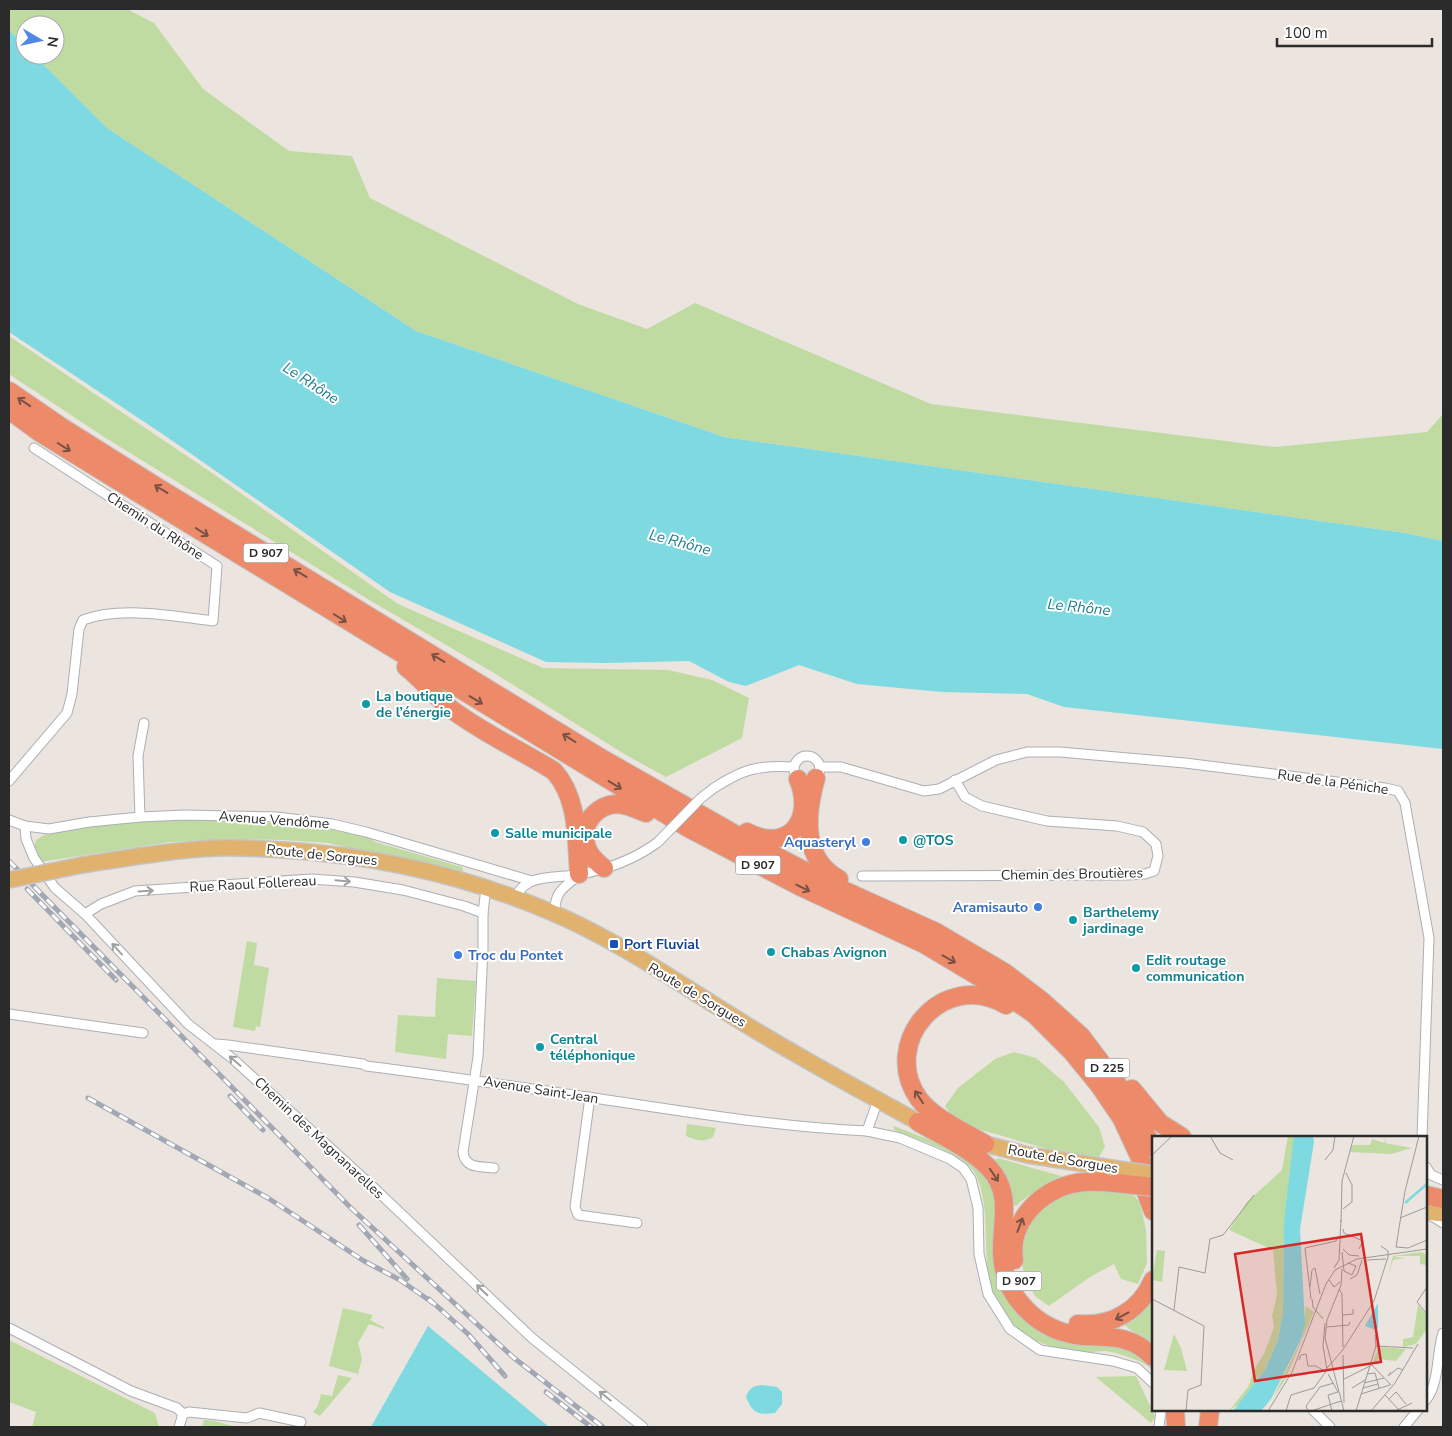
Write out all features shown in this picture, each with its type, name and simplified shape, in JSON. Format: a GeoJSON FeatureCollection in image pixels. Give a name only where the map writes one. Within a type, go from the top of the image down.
{"type":"FeatureCollection","features":[{"type":"Feature","properties":{"kind":"highway","name":"D 907"},"geometry":{"type":"LineString","coordinates":[[9,391],[60,426],[139,475],[601,758],[747,841],[832,885],[936,932],[1004,972],[1042,1001],[1058,1006],[1078,1022],[1116,1065],[1134,1092],[1160,1122],[1181,1136]]}},
{"type":"Feature","properties":{"kind":"highway","name":"D 907"},"geometry":{"type":"LineString","coordinates":[[9,410],[39,432],[359,630],[690,829],[800,886],[924,944],[986,980],[1034,1014],[1072,1052],[1100,1085],[1125,1124],[1131,1153],[1152,1207]]}},
{"type":"Feature","properties":{"kind":"highway"},"geometry":{"type":"LineString","coordinates":[[359,630],[380,648],[419,676],[434,695],[454,712],[554,771],[566,787],[572,803],[579,874]]}},
{"type":"Feature","properties":{"kind":"highway"},"geometry":{"type":"LineString","coordinates":[[601,758],[752,835],[768,839],[783,837],[789,834],[802,818],[804,798],[796,773]]}},
{"type":"Feature","properties":{"kind":"highway"},"geometry":{"type":"LineString","coordinates":[[818,773],[811,797],[809,825],[811,844],[815,856],[822,867],[837,878],[928,920],[936,932]]}},
{"type":"Feature","properties":{"kind":"highway"},"geometry":{"type":"LineString","coordinates":[[604,868],[593,859],[585,839],[588,823],[600,809],[616,804],[626,805],[690,829]]}},
{"type":"Feature","properties":{"kind":"highway"},"geometry":{"type":"LineString","coordinates":[[985,1144],[933,1113],[918,1097],[910,1079],[908,1053],[914,1032],[921,1020],[929,1011],[949,999],[973,994],[993,998],[1015,1010],[1047,1038],[1082,1074],[1109,1111],[1125,1124],[1152,1185]]}},
{"type":"Feature","properties":{"kind":"highway","name":"D 225"},"geometry":{"type":"LineString","coordinates":[[1042,1001],[1075,1029],[1110,1072],[1127,1097],[1152,1146]]}},
{"type":"Feature","properties":{"kind":"highway"},"geometry":{"type":"LineString","coordinates":[[918,1122],[981,1160],[1002,1188],[1006,1207],[1002,1254],[1004,1268],[1015,1297],[1028,1312],[1037,1320],[1059,1331],[1082,1336],[1112,1336],[1138,1344],[1152,1356]]}},
{"type":"Feature","properties":{"kind":"highway","name":"D 907"},"geometry":{"type":"LineString","coordinates":[[1152,1187],[1114,1175],[1059,1189],[1039,1200],[1023,1217],[1015,1238],[1013,1255],[1021,1286],[1038,1306],[1069,1323],[1106,1323],[1123,1316],[1143,1299],[1152,1282]]}},
{"type":"Feature","properties":{"kind":"highway"},"geometry":{"type":"LineString","coordinates":[[1427,1195],[1443,1199]]}},
{"type":"Feature","properties":{"kind":"highway"},"geometry":{"type":"LineString","coordinates":[[1175,1411],[1176,1427]]}},
{"type":"Feature","properties":{"kind":"highway"},"geometry":{"type":"LineString","coordinates":[[1186,1411],[1186,1427]]}},
{"type":"Feature","properties":{"kind":"highway"},"geometry":{"type":"LineString","coordinates":[[1201,1411],[1201,1427]]}},
{"type":"Feature","properties":{"kind":"highway"},"geometry":{"type":"LineString","coordinates":[[1208,1427],[1210,1411]]}},
{"type":"Feature","properties":{"kind":"main road","name":"Route de Sorgues"},"geometry":{"type":"LineString","coordinates":[[9,880],[82,864],[161,853],[218,848],[308,852],[402,865],[486,888],[555,914],[614,944],[764,1036],[918,1122],[956,1137],[1114,1175],[1152,1174]]}},
{"type":"Feature","properties":{"kind":"main road"},"geometry":{"type":"LineString","coordinates":[[1427,1212],[1443,1214]]}},
{"type":"Feature","properties":{"kind":"street","name":"Chemin du Rhône"},"geometry":{"type":"LineString","coordinates":[[9,781],[68,713],[79,629],[83,620],[95,615],[114,612],[175,616],[213,621],[217,566],[34,448]]}},
{"type":"Feature","properties":{"kind":"street"},"geometry":{"type":"LineString","coordinates":[[140,817],[138,756],[144,723]]}},
{"type":"Feature","properties":{"kind":"street","name":"Rue de la Péniche"},"geometry":{"type":"LineString","coordinates":[[955,780],[996,760],[1026,752],[1060,752],[1266,772],[1398,791],[1404,803],[1429,938],[1422,1136]]}},
{"type":"Feature","properties":{"kind":"street"},"geometry":{"type":"LineString","coordinates":[[796,773],[798,759],[806,756],[815,759],[818,773]]}},
{"type":"Feature","properties":{"kind":"street"},"geometry":{"type":"LineString","coordinates":[[516,898],[517,892],[532,881],[604,868],[644,852],[658,842],[701,798],[732,776],[751,769],[772,766],[796,773],[808,782],[818,773],[841,767],[924,791],[940,789],[955,780]]}},
{"type":"Feature","properties":{"kind":"street","name":"Chemin des Broutières"},"geometry":{"type":"LineString","coordinates":[[862,876],[1127,876],[1154,871],[1158,856],[1156,844],[1143,832],[1117,826],[1048,822],[982,806],[965,797],[955,780]]}},
{"type":"Feature","properties":{"kind":"street","name":"Avenue Vendôme"},"geometry":{"type":"LineString","coordinates":[[9,820],[25,826],[49,829],[89,822],[140,817],[227,815],[332,824],[375,834],[532,881]]}},
{"type":"Feature","properties":{"kind":"street","name":"Chemin des Magnanarelles"},"geometry":{"type":"LineString","coordinates":[[25,826],[26,839],[34,858],[55,888],[85,914],[188,1024],[233,1058],[371,1185],[532,1338],[643,1427]]}},
{"type":"Feature","properties":{"kind":"street"},"geometry":{"type":"LineString","coordinates":[[555,914],[558,892],[579,874]]}},
{"type":"Feature","properties":{"kind":"street","name":"Rue Raoul Follereau"},"geometry":{"type":"LineString","coordinates":[[85,914],[100,904],[135,891],[311,879],[354,882],[403,890],[483,913]]}},
{"type":"Feature","properties":{"kind":"street"},"geometry":{"type":"LineString","coordinates":[[544,880],[558,892]]}},
{"type":"Feature","properties":{"kind":"street"},"geometry":{"type":"LineString","coordinates":[[486,888],[483,913],[478,1057],[463,1152],[464,1160],[468,1164],[494,1168]]}},
{"type":"Feature","properties":{"kind":"street"},"geometry":{"type":"LineString","coordinates":[[9,1014],[143,1033]]}},
{"type":"Feature","properties":{"kind":"street","name":"Avenue Saint-Jean"},"geometry":{"type":"LineString","coordinates":[[215,1044],[475,1080],[668,1110],[822,1129],[867,1131],[900,1138],[950,1159],[972,1179],[978,1208],[979,1254],[988,1294],[1010,1329],[1040,1350],[1113,1361],[1136,1368],[1152,1382]]}},
{"type":"Feature","properties":{"kind":"street"},"geometry":{"type":"LineString","coordinates":[[590,1098],[576,1207],[578,1215],[637,1223]]}},
{"type":"Feature","properties":{"kind":"street"},"geometry":{"type":"LineString","coordinates":[[867,1131],[878,1100]]}},
{"type":"Feature","properties":{"kind":"street"},"geometry":{"type":"LineString","coordinates":[[1427,1169],[1431,1176],[1443,1180]]}},
{"type":"Feature","properties":{"kind":"street"},"geometry":{"type":"LineString","coordinates":[[1427,1213],[1443,1223]]}},
{"type":"Feature","properties":{"kind":"street"},"geometry":{"type":"LineString","coordinates":[[9,1328],[131,1391],[176,1408],[183,1414]]}},
{"type":"Feature","properties":{"kind":"street"},"geometry":{"type":"LineString","coordinates":[[1427,1399],[1432,1392],[1443,1333]]}},
{"type":"Feature","properties":{"kind":"street"},"geometry":{"type":"LineString","coordinates":[[1159,1427],[1160,1411]]}},
{"type":"Feature","properties":{"kind":"street"},"geometry":{"type":"LineString","coordinates":[[1315,1411],[1330,1427]]}},
{"type":"Feature","properties":{"kind":"street"},"geometry":{"type":"LineString","coordinates":[[1404,1427],[1417,1411]]}},
{"type":"Feature","properties":{"kind":"street"},"geometry":{"type":"LineString","coordinates":[[183,1414],[188,1412],[247,1418],[259,1414],[301,1422]]}},
{"type":"Feature","properties":{"kind":"street"},"geometry":{"type":"LineString","coordinates":[[179,1427],[183,1414]]}},
{"type":"Feature","properties":{"kind":"green space"},"geometry":{"type":"Polygon","coordinates":[[[9,9],[127,9],[154,23],[203,89],[289,151],[352,156],[370,198],[578,304],[647,329],[695,303],[931,404],[1275,447],[1427,432],[1443,414],[1443,541],[1405,533],[724,437],[416,331],[107,128],[44,65],[65,65],[65,15],[15,15],[15,36],[9,30],[9,9]]]}},
{"type":"Feature","properties":{"kind":"green space"},"geometry":{"type":"Polygon","coordinates":[[[9,336],[212,473],[398,604],[543,668],[668,670],[712,680],[749,698],[742,738],[666,777],[626,755],[494,673],[371,601],[104,437],[9,374],[9,336]]]}},
{"type":"Feature","properties":{"kind":"green space"},"geometry":{"type":"Polygon","coordinates":[[[170,819],[228,820],[351,832],[370,838],[375,842],[462,867],[463,871],[449,871],[328,843],[284,840],[226,839],[170,842],[40,862],[34,848],[36,840],[44,835],[61,830],[126,821],[170,819]]]}},
{"type":"Feature","properties":{"kind":"green space"},"geometry":{"type":"Polygon","coordinates":[[[247,941],[257,943],[254,965],[269,968],[260,1027],[256,1026],[255,1031],[233,1027],[247,941]]]}},
{"type":"Feature","properties":{"kind":"green space"},"geometry":{"type":"Polygon","coordinates":[[[437,978],[476,981],[472,1036],[448,1034],[446,1059],[395,1052],[398,1015],[435,1017],[437,978]]]}},
{"type":"Feature","properties":{"kind":"green space"},"geometry":{"type":"Polygon","coordinates":[[[1014,1052],[1036,1058],[1064,1082],[1099,1127],[1105,1147],[1097,1160],[1072,1156],[957,1123],[945,1106],[958,1088],[995,1059],[1014,1052]]]}},
{"type":"Feature","properties":{"kind":"green space"},"geometry":{"type":"Polygon","coordinates":[[[687,1124],[716,1128],[713,1137],[700,1140],[686,1136],[687,1124]]]}},
{"type":"Feature","properties":{"kind":"green space"},"geometry":{"type":"Polygon","coordinates":[[[894,1126],[958,1151],[991,1175],[1016,1309],[1119,1343],[1152,1362],[1152,1370],[1139,1361],[1116,1353],[1105,1351],[1082,1353],[1045,1344],[1031,1339],[1008,1320],[997,1304],[990,1286],[987,1268],[984,1208],[981,1189],[975,1173],[969,1166],[952,1155],[933,1145],[894,1130],[894,1126]]]}},
{"type":"Feature","properties":{"kind":"green space"},"geometry":{"type":"Polygon","coordinates":[[[998,1158],[1061,1176],[1016,1206],[1012,1205],[1009,1184],[995,1160],[998,1158]]]}},
{"type":"Feature","properties":{"kind":"green space"},"geometry":{"type":"Polygon","coordinates":[[[1118,1188],[1133,1194],[1140,1203],[1146,1230],[1147,1263],[1138,1284],[1121,1279],[1114,1264],[1090,1277],[1049,1306],[1035,1296],[1025,1277],[1022,1264],[1024,1236],[1031,1219],[1043,1207],[1060,1197],[1079,1192],[1118,1188]]]}},
{"type":"Feature","properties":{"kind":"green space"},"geometry":{"type":"Polygon","coordinates":[[[1152,1298],[1152,1344],[1124,1324],[1136,1315],[1152,1298]]]}},
{"type":"Feature","properties":{"kind":"green space"},"geometry":{"type":"Polygon","coordinates":[[[343,1308],[373,1315],[370,1320],[385,1328],[369,1324],[358,1343],[362,1359],[358,1374],[329,1366],[343,1308]]]}},
{"type":"Feature","properties":{"kind":"green space"},"geometry":{"type":"Polygon","coordinates":[[[9,1340],[155,1413],[159,1427],[32,1427],[36,1412],[9,1402],[9,1340]]]}},
{"type":"Feature","properties":{"kind":"green space"},"geometry":{"type":"Polygon","coordinates":[[[338,1375],[352,1378],[320,1416],[313,1412],[318,1406],[321,1394],[332,1396],[338,1375]]]}},
{"type":"Feature","properties":{"kind":"green space"},"geometry":{"type":"Polygon","coordinates":[[[1136,1376],[1155,1417],[1151,1423],[1096,1377],[1136,1376]]]}},
{"type":"Feature","properties":{"kind":"green space"},"geometry":{"type":"Polygon","coordinates":[[[204,1420],[215,1421],[236,1427],[202,1427],[204,1420]]]}},
{"type":"Feature","properties":{"kind":"water","name":"Le Rhône"},"geometry":{"type":"Polygon","coordinates":[[[9,30],[15,36],[15,65],[44,65],[107,128],[416,331],[724,437],[1405,533],[1443,541],[1443,749],[1064,707],[1027,694],[942,692],[857,684],[799,665],[746,686],[729,682],[689,661],[546,662],[390,592],[164,435],[9,332],[9,30]]]}},
{"type":"Feature","properties":{"kind":"water"},"geometry":{"type":"Polygon","coordinates":[[[428,1326],[549,1427],[371,1427],[428,1326]]]}},
{"type":"Feature","properties":{"kind":"water"},"geometry":{"type":"Polygon","coordinates":[[[762,1385],[777,1387],[782,1392],[782,1404],[775,1413],[764,1414],[757,1412],[751,1407],[746,1397],[748,1391],[762,1385]]]}},
{"type":"Feature","properties":{"kind":"railway"},"geometry":{"type":"LineString","coordinates":[[9,861],[351,1208],[514,1358],[603,1427]]}},
{"type":"Feature","properties":{"kind":"railway"},"geometry":{"type":"LineString","coordinates":[[27,889],[116,980]]}},
{"type":"Feature","properties":{"kind":"railway"},"geometry":{"type":"LineString","coordinates":[[230,1096],[263,1130]]}},
{"type":"Feature","properties":{"kind":"railway"},"geometry":{"type":"LineString","coordinates":[[88,1098],[268,1198],[364,1261],[400,1280],[433,1303]]}},
{"type":"Feature","properties":{"kind":"railway"},"geometry":{"type":"LineString","coordinates":[[359,1225],[407,1279]]}},
{"type":"Feature","properties":{"kind":"railway"},"geometry":{"type":"LineString","coordinates":[[429,1299],[468,1334],[505,1376]]}},
{"type":"Feature","properties":{"kind":"railway"},"geometry":{"type":"LineString","coordinates":[[546,1392],[591,1427]]}},
{"type":"Feature","properties":{"kind":"place","name":"La boutique de l’énergie"},"geometry":{"type":"Point","coordinates":[366,704]}},
{"type":"Feature","properties":{"kind":"place","name":"Salle municipale"},"geometry":{"type":"Point","coordinates":[495,833]}},
{"type":"Feature","properties":{"kind":"place","name":"@TOS"},"geometry":{"type":"Point","coordinates":[903,840]}},
{"type":"Feature","properties":{"kind":"place","name":"Aquasteryl"},"geometry":{"type":"Point","coordinates":[866,842]}},
{"type":"Feature","properties":{"kind":"place","name":"Aramisauto"},"geometry":{"type":"Point","coordinates":[1038,907]}},
{"type":"Feature","properties":{"kind":"place","name":"Barthelemy jardinage"},"geometry":{"type":"Point","coordinates":[1073,920]}},
{"type":"Feature","properties":{"kind":"place","name":"Port Fluvial"},"geometry":{"type":"Point","coordinates":[614,944]}},
{"type":"Feature","properties":{"kind":"place","name":"Chabas Avignon"},"geometry":{"type":"Point","coordinates":[771,952]}},
{"type":"Feature","properties":{"kind":"place","name":"Troc du Pontet"},"geometry":{"type":"Point","coordinates":[458,955]}},
{"type":"Feature","properties":{"kind":"place","name":"Edit routage communication"},"geometry":{"type":"Point","coordinates":[1136,968]}},
{"type":"Feature","properties":{"kind":"place","name":"Central téléphonique"},"geometry":{"type":"Point","coordinates":[540,1047]}}]}
